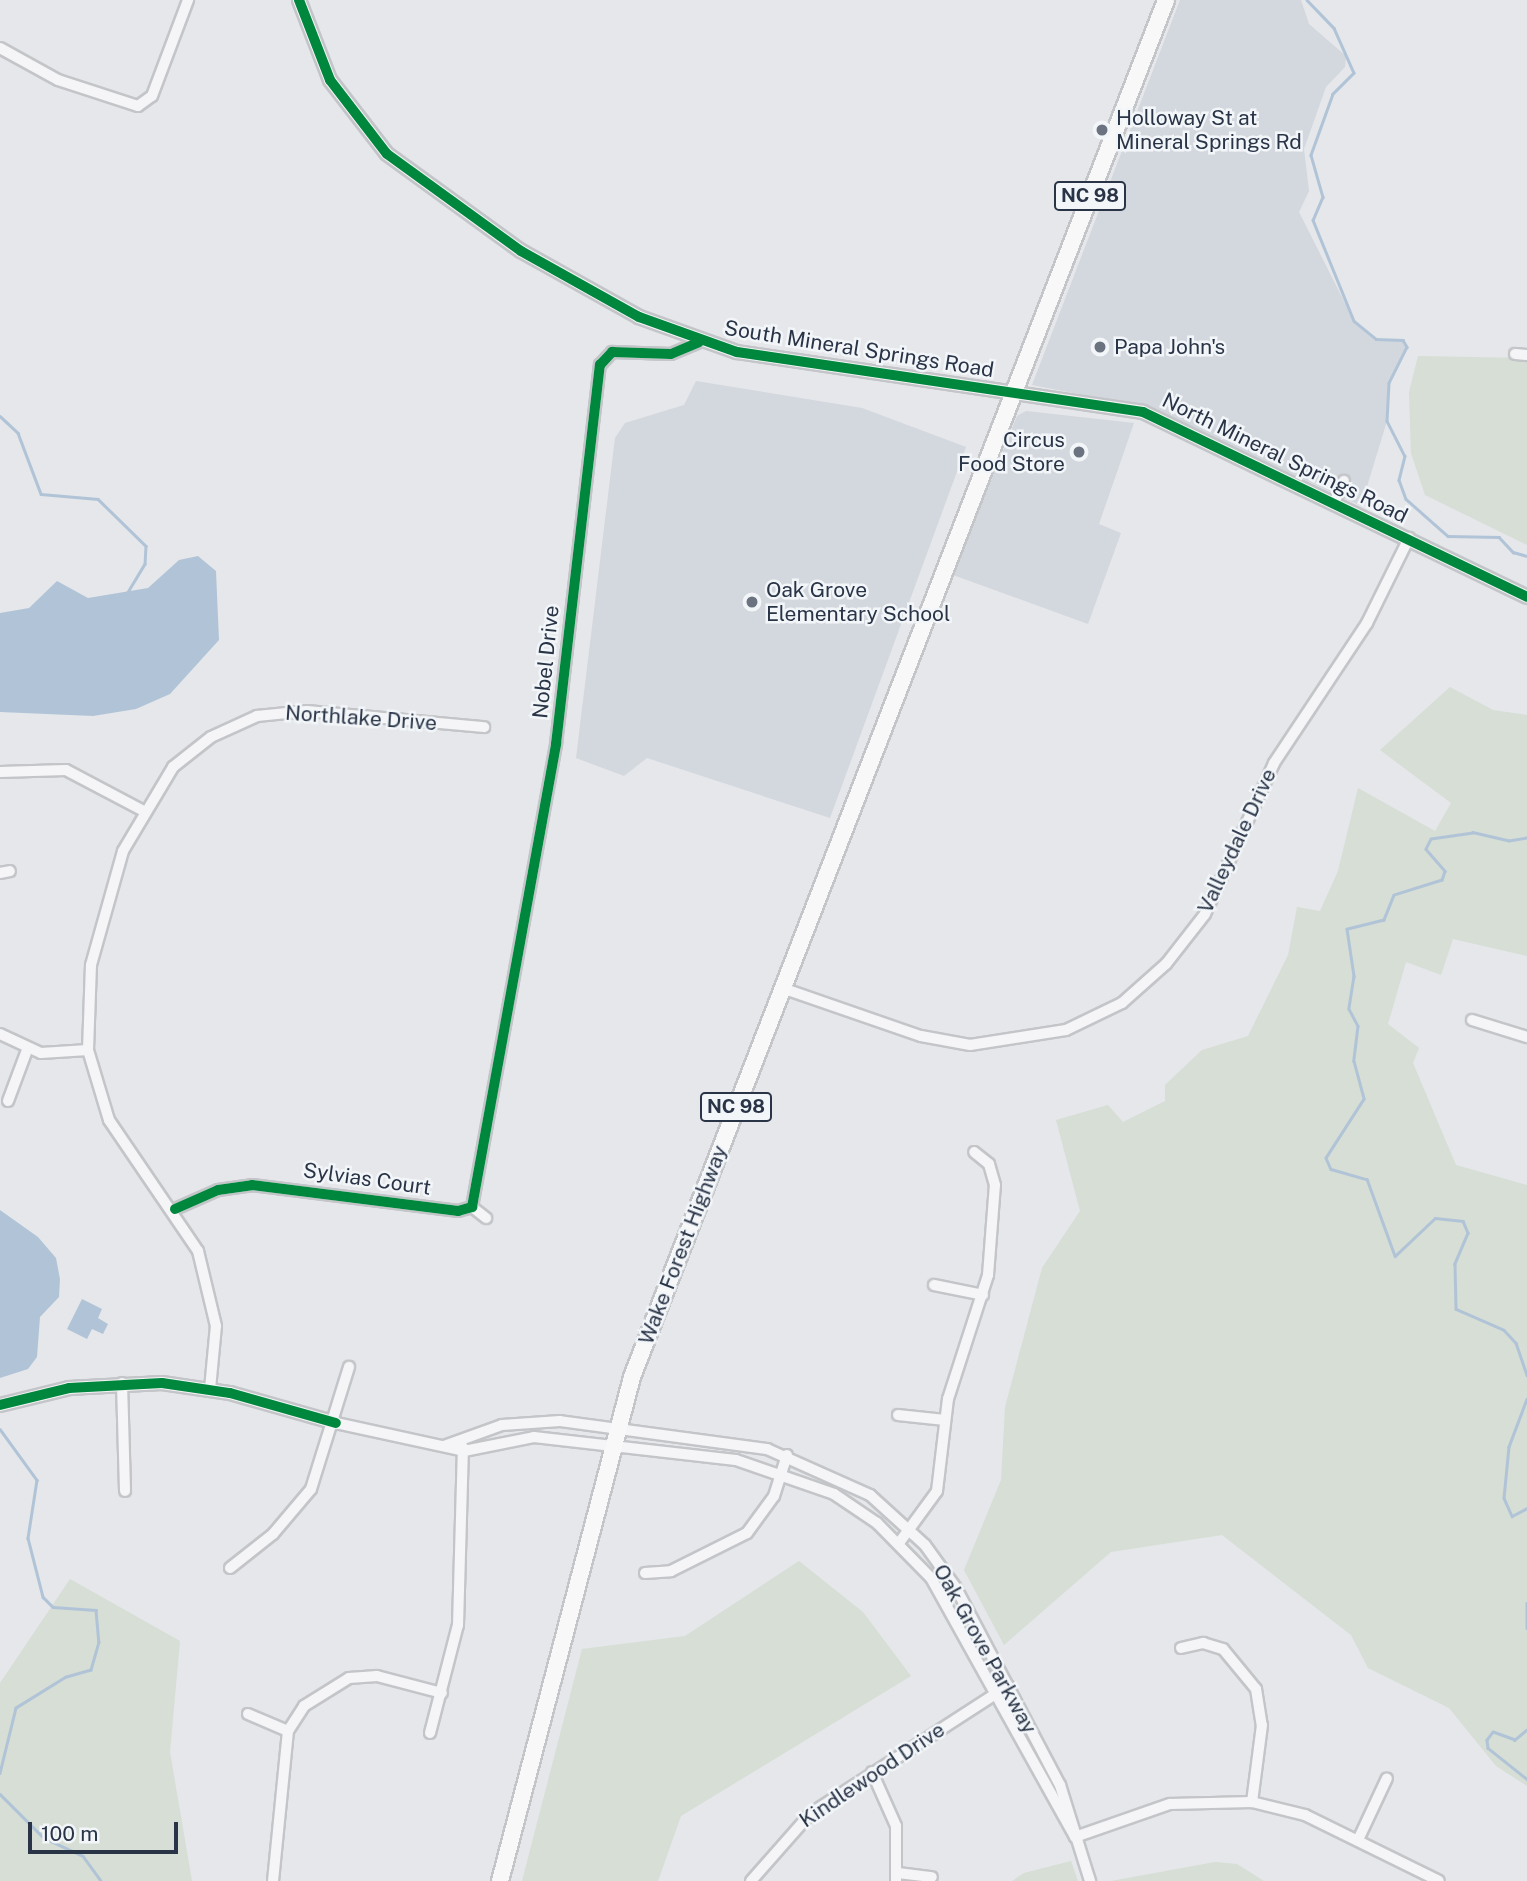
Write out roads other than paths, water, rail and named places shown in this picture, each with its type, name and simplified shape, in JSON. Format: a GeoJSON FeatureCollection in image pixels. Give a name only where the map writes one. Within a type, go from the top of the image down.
{"type":"FeatureCollection","features":[{"type":"Feature","properties":{"kind":"highway","name":"NC 98"},"geometry":{"type":"LineString","coordinates":[[1014,391],[1166,0]]}},
{"type":"Feature","properties":{"kind":"highway","name":"Wake Forest Highway"},"geometry":{"type":"LineString","coordinates":[[500,1881],[614,1432],[782,988],[1014,391]]}},
{"type":"Feature","properties":{"kind":"street"},"geometry":{"type":"LineString","coordinates":[[0,47],[58,80],[138,106],[152,96],[188,0]]}},
{"type":"Feature","properties":{"kind":"street","name":"South Mineral Springs Road"},"geometry":{"type":"LineString","coordinates":[[299,0],[345,105],[402,168],[569,280],[699,342],[1014,391]]}},
{"type":"Feature","properties":{"kind":"street","name":"Nobel Drive"},"geometry":{"type":"LineString","coordinates":[[472,1207],[489,1125],[495,1067],[556,744],[600,365],[612,352],[671,354],[699,342]]}},
{"type":"Feature","properties":{"kind":"street"},"geometry":{"type":"LineString","coordinates":[[1514,354],[1527,355]]}},
{"type":"Feature","properties":{"kind":"street","name":"North Mineral Springs Road"},"geometry":{"type":"LineString","coordinates":[[1014,391],[1143,412],[1335,501],[1527,597]]}},
{"type":"Feature","properties":{"kind":"street"},"geometry":{"type":"LineString","coordinates":[[1335,501],[1344,481]]}},
{"type":"Feature","properties":{"kind":"street","name":"Valleydale Drive"},"geometry":{"type":"LineString","coordinates":[[782,988],[921,1036],[970,1045],[1066,1030],[1122,1003],[1166,964],[1205,914],[1274,762],[1367,623],[1409,538]]}},
{"type":"Feature","properties":{"kind":"street","name":"Northlake Drive"},"geometry":{"type":"LineString","coordinates":[[210,1389],[216,1347],[210,1286],[175,1209],[110,1121],[88,1050],[91,965],[123,851],[142,810],[187,754],[257,716],[307,711],[484,727]]}},
{"type":"Feature","properties":{"kind":"street"},"geometry":{"type":"LineString","coordinates":[[0,772],[66,770],[142,810]]}},
{"type":"Feature","properties":{"kind":"street"},"geometry":{"type":"LineString","coordinates":[[1472,1020],[1527,1037]]}},
{"type":"Feature","properties":{"kind":"street"},"geometry":{"type":"LineString","coordinates":[[0,1034],[27,1050],[88,1050]]}},
{"type":"Feature","properties":{"kind":"street"},"geometry":{"type":"LineString","coordinates":[[8,1101],[27,1050]]}},
{"type":"Feature","properties":{"kind":"street"},"geometry":{"type":"LineString","coordinates":[[899,1543],[937,1491],[945,1420],[983,1295],[995,1185],[989,1164],[974,1152]]}},
{"type":"Feature","properties":{"kind":"street","name":"Sylvias Court"},"geometry":{"type":"LineString","coordinates":[[175,1209],[218,1190],[252,1185],[458,1211],[472,1207]]}},
{"type":"Feature","properties":{"kind":"street"},"geometry":{"type":"LineString","coordinates":[[472,1207],[486,1218]]}},
{"type":"Feature","properties":{"kind":"street"},"geometry":{"type":"LineString","coordinates":[[934,1285],[983,1295]]}},
{"type":"Feature","properties":{"kind":"street"},"geometry":{"type":"LineString","coordinates":[[230,1568],[301,1503],[336,1423],[349,1367]]}},
{"type":"Feature","properties":{"kind":"street"},"geometry":{"type":"LineString","coordinates":[[121,1383],[125,1492]]}},
{"type":"Feature","properties":{"kind":"street"},"geometry":{"type":"LineString","coordinates":[[0,1405],[121,1383],[210,1389],[336,1423],[464,1451]]}},
{"type":"Feature","properties":{"kind":"street"},"geometry":{"type":"LineString","coordinates":[[898,1415],[945,1420]]}},
{"type":"Feature","properties":{"kind":"street","name":"Oak Grove Parkway"},"geometry":{"type":"LineString","coordinates":[[443,1447],[461,1439],[533,1420],[614,1432],[730,1442],[787,1455],[870,1495],[910,1530],[956,1588],[1072,1813],[1075,1837]]}},
{"type":"Feature","properties":{"kind":"street","name":"Oak Grove Parkway"},"geometry":{"type":"LineString","coordinates":[[464,1451],[534,1437],[609,1450],[736,1460],[781,1473],[834,1494],[899,1543],[951,1608],[1075,1837],[1090,1881]]}},
{"type":"Feature","properties":{"kind":"street"},"geometry":{"type":"LineString","coordinates":[[430,1733],[458,1625],[464,1451],[461,1439]]}},
{"type":"Feature","properties":{"kind":"street"},"geometry":{"type":"LineString","coordinates":[[645,1573],[671,1571],[747,1533],[766,1511],[787,1455]]}},
{"type":"Feature","properties":{"kind":"street"},"geometry":{"type":"LineString","coordinates":[[1181,1648],[1203,1643],[1223,1649],[1256,1689],[1262,1725],[1252,1802]]}},
{"type":"Feature","properties":{"kind":"street"},"geometry":{"type":"LineString","coordinates":[[273,1881],[288,1731],[304,1706],[349,1678],[377,1676],[442,1693]]}},
{"type":"Feature","properties":{"kind":"street","name":"Kindlewood Drive"},"geometry":{"type":"LineString","coordinates":[[751,1881],[799,1824],[872,1772],[1008,1686]]}},
{"type":"Feature","properties":{"kind":"street"},"geometry":{"type":"LineString","coordinates":[[248,1714],[288,1731]]}},
{"type":"Feature","properties":{"kind":"street"},"geometry":{"type":"LineString","coordinates":[[872,1772],[896,1826],[897,1877],[932,1877]]}},
{"type":"Feature","properties":{"kind":"street"},"geometry":{"type":"LineString","coordinates":[[1358,1840],[1387,1779]]}},
{"type":"Feature","properties":{"kind":"street"},"geometry":{"type":"LineString","coordinates":[[1075,1837],[1170,1804],[1252,1802],[1305,1815],[1439,1881]]}},
{"type":"Feature","properties":{"kind":"water"},"geometry":{"type":"Polygon","coordinates":[[[198,556],[216,571],[219,640],[170,694],[136,709],[93,716],[0,712],[0,613],[29,608],[57,581],[88,598],[148,588],[179,560],[198,556]]]}},
{"type":"Feature","properties":{"kind":"water"},"geometry":{"type":"Polygon","coordinates":[[[0,1210],[38,1237],[56,1258],[60,1279],[59,1297],[40,1317],[37,1357],[28,1369],[0,1378],[0,1210]]]}},
{"type":"Feature","properties":{"kind":"water"},"geometry":{"type":"Polygon","coordinates":[[[82,1299],[102,1309],[98,1318],[108,1324],[103,1334],[92,1329],[87,1339],[67,1329],[82,1299]]]}},
{"type":"Feature","properties":{"kind":"waterway"},"geometry":{"type":"LineString","coordinates":[[1307,0],[1334,28],[1354,73],[1333,94],[1311,155],[1323,197],[1313,220],[1354,321],[1376,339],[1403,340],[1407,347],[1389,383],[1387,421],[1405,456],[1399,480],[1406,499],[1448,536],[1499,537],[1513,552],[1527,556]]}},
{"type":"Feature","properties":{"kind":"waterway"},"geometry":{"type":"LineString","coordinates":[[0,416],[18,433],[41,494],[98,499],[146,546],[145,564],[127,594]]}},
{"type":"Feature","properties":{"kind":"waterway"},"geometry":{"type":"LineString","coordinates":[[1527,838],[1509,841],[1473,833],[1431,839],[1426,849],[1445,871],[1442,880],[1394,895],[1384,920],[1347,929],[1354,976],[1349,1009],[1358,1026],[1354,1061],[1364,1099],[1326,1158],[1331,1169],[1367,1179],[1395,1256],[1435,1218],[1463,1221],[1468,1233],[1455,1264],[1456,1309],[1504,1330],[1516,1343],[1527,1375]]}},
{"type":"Feature","properties":{"kind":"waterway"},"geometry":{"type":"LineString","coordinates":[[1527,1399],[1509,1447],[1504,1498],[1512,1516],[1527,1508]]}},
{"type":"Feature","properties":{"kind":"waterway"},"geometry":{"type":"LineString","coordinates":[[0,1429],[37,1480],[28,1538],[43,1597],[53,1607],[96,1610],[99,1642],[91,1670],[66,1677],[16,1708],[0,1773]]}},
{"type":"Feature","properties":{"kind":"waterway"},"geometry":{"type":"LineString","coordinates":[[1527,1603],[1527,1628]]}},
{"type":"Feature","properties":{"kind":"waterway"},"geometry":{"type":"LineString","coordinates":[[1527,1730],[1515,1740],[1493,1732],[1487,1740],[1488,1748],[1527,1779]]}},
{"type":"Feature","properties":{"kind":"waterway"},"geometry":{"type":"LineString","coordinates":[[0,1794],[44,1838],[83,1856],[101,1881]]}},
{"type":"Feature","properties":{"kind":"place","name":"Holloway St at Mineral Springs Rd"},"geometry":{"type":"Point","coordinates":[1102,130]}},
{"type":"Feature","properties":{"kind":"place","name":"Papa John's"},"geometry":{"type":"Point","coordinates":[1100,347]}},
{"type":"Feature","properties":{"kind":"place","name":"Circus Food Store"},"geometry":{"type":"Point","coordinates":[1079,452]}},
{"type":"Feature","properties":{"kind":"place","name":"Oak Grove Elementary School"},"geometry":{"type":"Point","coordinates":[752,602]}}]}
